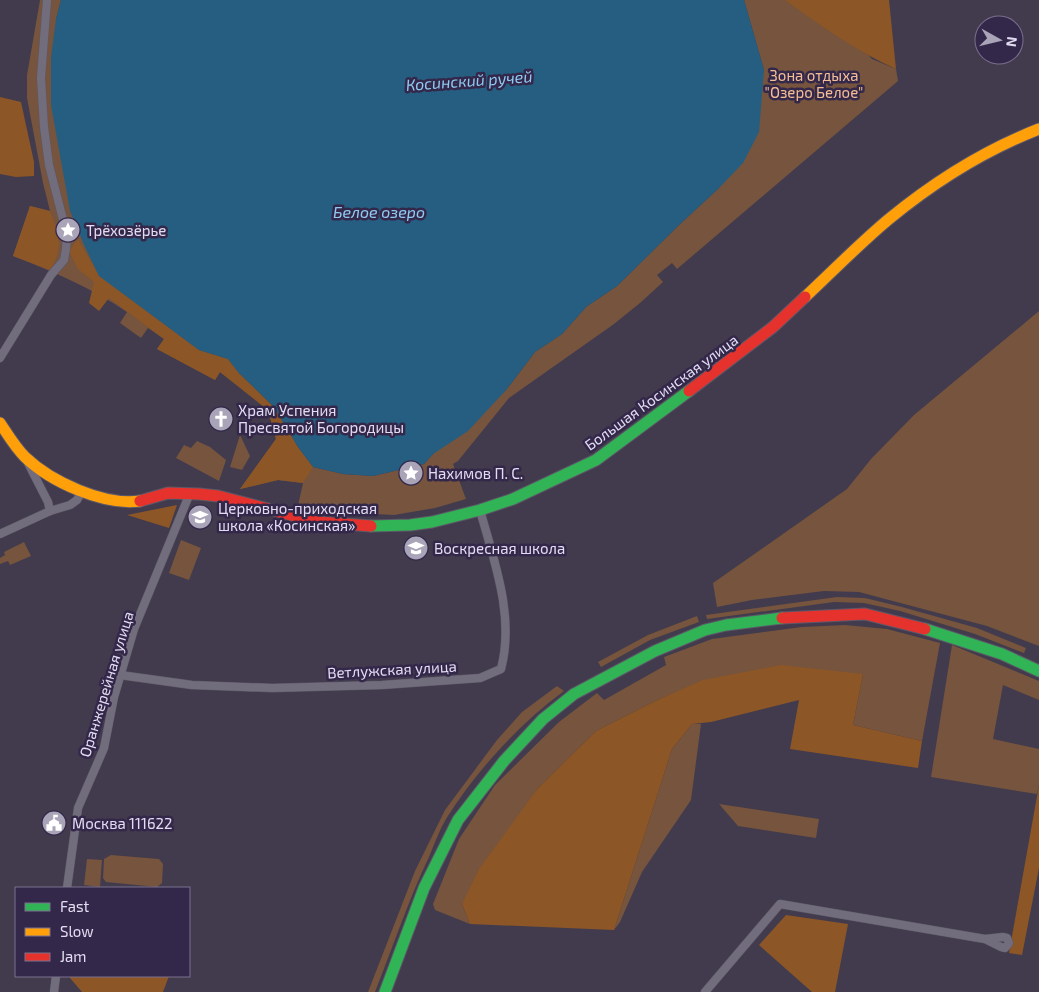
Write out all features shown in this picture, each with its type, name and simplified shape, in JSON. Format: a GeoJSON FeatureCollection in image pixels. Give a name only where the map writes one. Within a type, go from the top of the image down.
{"type":"FeatureCollection","features":[{"type":"Feature","properties":{"kind":"street"},"geometry":{"type":"LineString","coordinates":[[0,358],[51,276],[61,266],[66,249],[67,235],[49,165],[44,127],[41,78],[47,0]]}},
{"type":"Feature","properties":{"kind":"street","name":"Большая Косинская улица"},"geometry":{"type":"LineString","coordinates":[[0,423],[27,459],[56,479],[82,491],[107,499],[137,502],[168,493],[218,496],[318,522],[346,525],[410,525],[432,522],[480,510],[513,499],[596,460],[773,327],[889,219],[951,174],[1000,145],[1039,130]]}},
{"type":"Feature","properties":{"kind":"street"},"geometry":{"type":"LineString","coordinates":[[27,459],[48,502],[50,511]]}},
{"type":"Feature","properties":{"kind":"street"},"geometry":{"type":"LineString","coordinates":[[42,491],[48,480],[56,479]]}},
{"type":"Feature","properties":{"kind":"street"},"geometry":{"type":"LineString","coordinates":[[0,534],[50,511],[70,505],[77,500],[82,491]]}},
{"type":"Feature","properties":{"kind":"street","name":"Оранжерейная улица"},"geometry":{"type":"LineString","coordinates":[[67,887],[78,808],[104,748],[114,697],[134,629],[190,493]]}},
{"type":"Feature","properties":{"kind":"street","name":"Ветлужская улица"},"geometry":{"type":"LineString","coordinates":[[120,675],[192,685],[272,688],[382,685],[480,678],[501,669],[505,653],[506,632],[502,590],[480,510]]}},
{"type":"Feature","properties":{"kind":"street"},"geometry":{"type":"LineString","coordinates":[[384,992],[424,888],[458,820],[498,768],[542,719],[574,694],[654,651],[706,630],[726,626],[809,616],[864,614],[912,625],[969,642],[1039,671]]}},
{"type":"Feature","properties":{"kind":"street"},"geometry":{"type":"LineString","coordinates":[[705,992],[780,904],[985,939]]}},
{"type":"Feature","properties":{"kind":"street"},"geometry":{"type":"LineString","coordinates":[[54,992],[56,977]]}},
{"type":"Feature","properties":{"kind":"green space","name":"Зона отдыха \"Озеро Белое\""},"geometry":{"type":"Polygon","coordinates":[[[40,0],[61,0],[56,19],[118,289],[199,350],[228,359],[313,467],[343,474],[373,476],[424,464],[506,390],[535,352],[562,334],[586,307],[617,286],[719,188],[764,70],[744,0],[822,0],[872,59],[896,69],[898,81],[677,269],[672,263],[657,275],[663,282],[640,303],[614,324],[509,398],[458,461],[453,464],[466,499],[435,508],[394,515],[297,510],[303,483],[278,480],[240,489],[276,439],[268,410],[220,372],[215,380],[157,349],[164,339],[148,328],[141,338],[120,323],[127,312],[114,303],[72,281],[13,256],[30,206],[50,211],[27,98],[27,75],[40,0]]]}},
{"type":"Feature","properties":{"kind":"green space"},"geometry":{"type":"Polygon","coordinates":[[[1039,311],[1039,646],[987,626],[859,592],[824,591],[752,600],[717,607],[713,583],[847,489],[871,459],[914,415],[1039,311]]]}},
{"type":"Feature","properties":{"kind":"green space"},"geometry":{"type":"Polygon","coordinates":[[[240,435],[250,456],[242,470],[230,467],[240,435]]]}},
{"type":"Feature","properties":{"kind":"green space"},"geometry":{"type":"Polygon","coordinates":[[[197,441],[210,447],[226,460],[219,481],[176,458],[184,445],[191,448],[197,441]]]}},
{"type":"Feature","properties":{"kind":"green space"},"geometry":{"type":"Polygon","coordinates":[[[181,540],[201,548],[189,580],[169,573],[181,540]]]}},
{"type":"Feature","properties":{"kind":"green space"},"geometry":{"type":"Polygon","coordinates":[[[24,542],[31,556],[10,565],[8,561],[0,564],[0,558],[5,555],[4,552],[24,542]]]}},
{"type":"Feature","properties":{"kind":"green space"},"geometry":{"type":"Polygon","coordinates":[[[837,597],[865,598],[902,607],[977,628],[1026,648],[1024,653],[975,634],[900,611],[864,603],[834,602],[707,619],[706,615],[837,597]]]}},
{"type":"Feature","properties":{"kind":"green space"},"geometry":{"type":"Polygon","coordinates":[[[697,616],[699,622],[650,640],[601,667],[598,662],[648,635],[697,616]]]}},
{"type":"Feature","properties":{"kind":"green space"},"geometry":{"type":"Polygon","coordinates":[[[845,625],[887,629],[940,643],[922,741],[853,725],[863,674],[703,681],[655,701],[596,731],[538,788],[462,904],[470,924],[435,910],[433,904],[459,839],[495,785],[559,722],[597,693],[604,700],[666,665],[664,657],[712,639],[802,627],[845,625]]]}},
{"type":"Feature","properties":{"kind":"green space"},"geometry":{"type":"Polygon","coordinates":[[[952,645],[1039,681],[1039,700],[1003,685],[993,739],[1039,749],[1039,785],[1037,794],[931,777],[952,645]]]}},
{"type":"Feature","properties":{"kind":"green space"},"geometry":{"type":"Polygon","coordinates":[[[557,686],[564,691],[531,718],[499,749],[471,783],[446,819],[414,890],[375,992],[368,992],[415,871],[445,810],[497,740],[522,712],[557,686]]]}},
{"type":"Feature","properties":{"kind":"green space"},"geometry":{"type":"Polygon","coordinates":[[[692,724],[701,724],[691,800],[642,872],[620,922],[614,930],[672,749],[692,724]]]}},
{"type":"Feature","properties":{"kind":"green space"},"geometry":{"type":"Polygon","coordinates":[[[719,804],[819,819],[816,838],[738,826],[719,804]]]}},
{"type":"Feature","properties":{"kind":"green space"},"geometry":{"type":"Polygon","coordinates":[[[111,855],[159,859],[163,864],[162,883],[157,887],[106,882],[103,878],[104,859],[111,855]]]}},
{"type":"Feature","properties":{"kind":"green space"},"geometry":{"type":"Polygon","coordinates":[[[87,859],[102,860],[100,887],[84,885],[87,859]]]}},
{"type":"Feature","properties":{"kind":"shaded area"},"geometry":{"type":"Polygon","coordinates":[[[785,0],[889,0],[896,69],[825,29],[785,0]]]}},
{"type":"Feature","properties":{"kind":"shaded area"},"geometry":{"type":"Polygon","coordinates":[[[0,97],[21,102],[34,162],[34,176],[16,177],[0,174],[0,97]]]}},
{"type":"Feature","properties":{"kind":"shaded area"},"geometry":{"type":"Polygon","coordinates":[[[30,206],[50,211],[56,227],[59,248],[50,270],[13,256],[30,206]]]}},
{"type":"Feature","properties":{"kind":"shaded area"},"geometry":{"type":"Polygon","coordinates":[[[78,239],[99,276],[199,350],[228,359],[238,372],[274,407],[298,447],[313,467],[303,483],[278,480],[240,489],[276,439],[268,410],[220,372],[215,380],[157,349],[164,339],[109,298],[99,311],[89,303],[94,282],[78,269],[69,251],[78,239]]]}},
{"type":"Feature","properties":{"kind":"shaded area"},"geometry":{"type":"Polygon","coordinates":[[[177,505],[169,528],[127,515],[177,505]]]}},
{"type":"Feature","properties":{"kind":"shaded area"},"geometry":{"type":"Polygon","coordinates":[[[781,665],[863,674],[853,725],[922,741],[918,768],[790,749],[799,700],[711,722],[692,724],[672,749],[614,930],[470,924],[462,904],[479,869],[538,788],[596,731],[655,701],[703,680],[781,665]]]}},
{"type":"Feature","properties":{"kind":"shaded area"},"geometry":{"type":"Polygon","coordinates":[[[1039,785],[1039,868],[1022,955],[1009,953],[1039,785]]]}},
{"type":"Feature","properties":{"kind":"shaded area"},"geometry":{"type":"Polygon","coordinates":[[[786,915],[848,924],[835,992],[812,992],[759,945],[786,915]]]}},
{"type":"Feature","properties":{"kind":"shaded area"},"geometry":{"type":"Polygon","coordinates":[[[169,977],[163,992],[82,992],[70,978],[169,977]]]}},
{"type":"Feature","properties":{"kind":"water","name":"Белое озеро"},"geometry":{"type":"Polygon","coordinates":[[[61,0],[744,0],[764,70],[759,132],[743,163],[719,188],[617,286],[586,307],[562,334],[535,352],[506,390],[468,431],[433,454],[424,464],[373,476],[343,474],[313,467],[298,447],[274,407],[238,372],[228,359],[199,350],[99,276],[70,211],[51,105],[51,57],[56,19],[61,0]]]}},
{"type":"Feature","properties":{"kind":"traffic: fast"},"geometry":{"type":"LineString","coordinates":[[371,526],[410,525],[432,522],[480,510],[513,499],[596,460],[689,391]]}},
{"type":"Feature","properties":{"kind":"traffic: fast"},"geometry":{"type":"LineString","coordinates":[[385,992],[424,888],[458,820],[504,761],[543,719],[574,694],[655,651],[705,630],[726,625],[782,618]]}},
{"type":"Feature","properties":{"kind":"traffic: fast"},"geometry":{"type":"LineString","coordinates":[[925,629],[1002,654],[1039,671]]}},
{"type":"Feature","properties":{"kind":"traffic: slow"},"geometry":{"type":"LineString","coordinates":[[805,297],[878,228],[924,192],[980,157],[1039,129]]}},
{"type":"Feature","properties":{"kind":"traffic: slow"},"geometry":{"type":"LineString","coordinates":[[0,423],[25,457],[63,483],[110,500],[140,501]]}},
{"type":"Feature","properties":{"kind":"traffic: jam"},"geometry":{"type":"LineString","coordinates":[[689,391],[773,327],[805,297]]}},
{"type":"Feature","properties":{"kind":"traffic: jam"},"geometry":{"type":"LineString","coordinates":[[140,501],[168,493],[218,496],[318,522],[371,526]]}},
{"type":"Feature","properties":{"kind":"traffic: jam"},"geometry":{"type":"LineString","coordinates":[[782,618],[865,614],[925,629]]}},
{"type":"Feature","properties":{"kind":"place","name":"Трёхозёрье"},"geometry":{"type":"Point","coordinates":[68,230]}},
{"type":"Feature","properties":{"kind":"place","name":"Храм Успения Пресвятой Богородицы"},"geometry":{"type":"Point","coordinates":[221,419]}},
{"type":"Feature","properties":{"kind":"place","name":"Нахимов П. С."},"geometry":{"type":"Point","coordinates":[411,473]}},
{"type":"Feature","properties":{"kind":"place","name":"Церковно-приходская школа «Косинская»"},"geometry":{"type":"Point","coordinates":[200,517]}},
{"type":"Feature","properties":{"kind":"place","name":"Воскресная школа"},"geometry":{"type":"Point","coordinates":[416,548]}},
{"type":"Feature","properties":{"kind":"place","name":"Москва 111622"},"geometry":{"type":"Point","coordinates":[54,823]}},
{"type":"Feature","properties":{"kind":"water label","name":"Косинский ручей"},"geometry":{"type":"Point","coordinates":[469,80]}}]}
